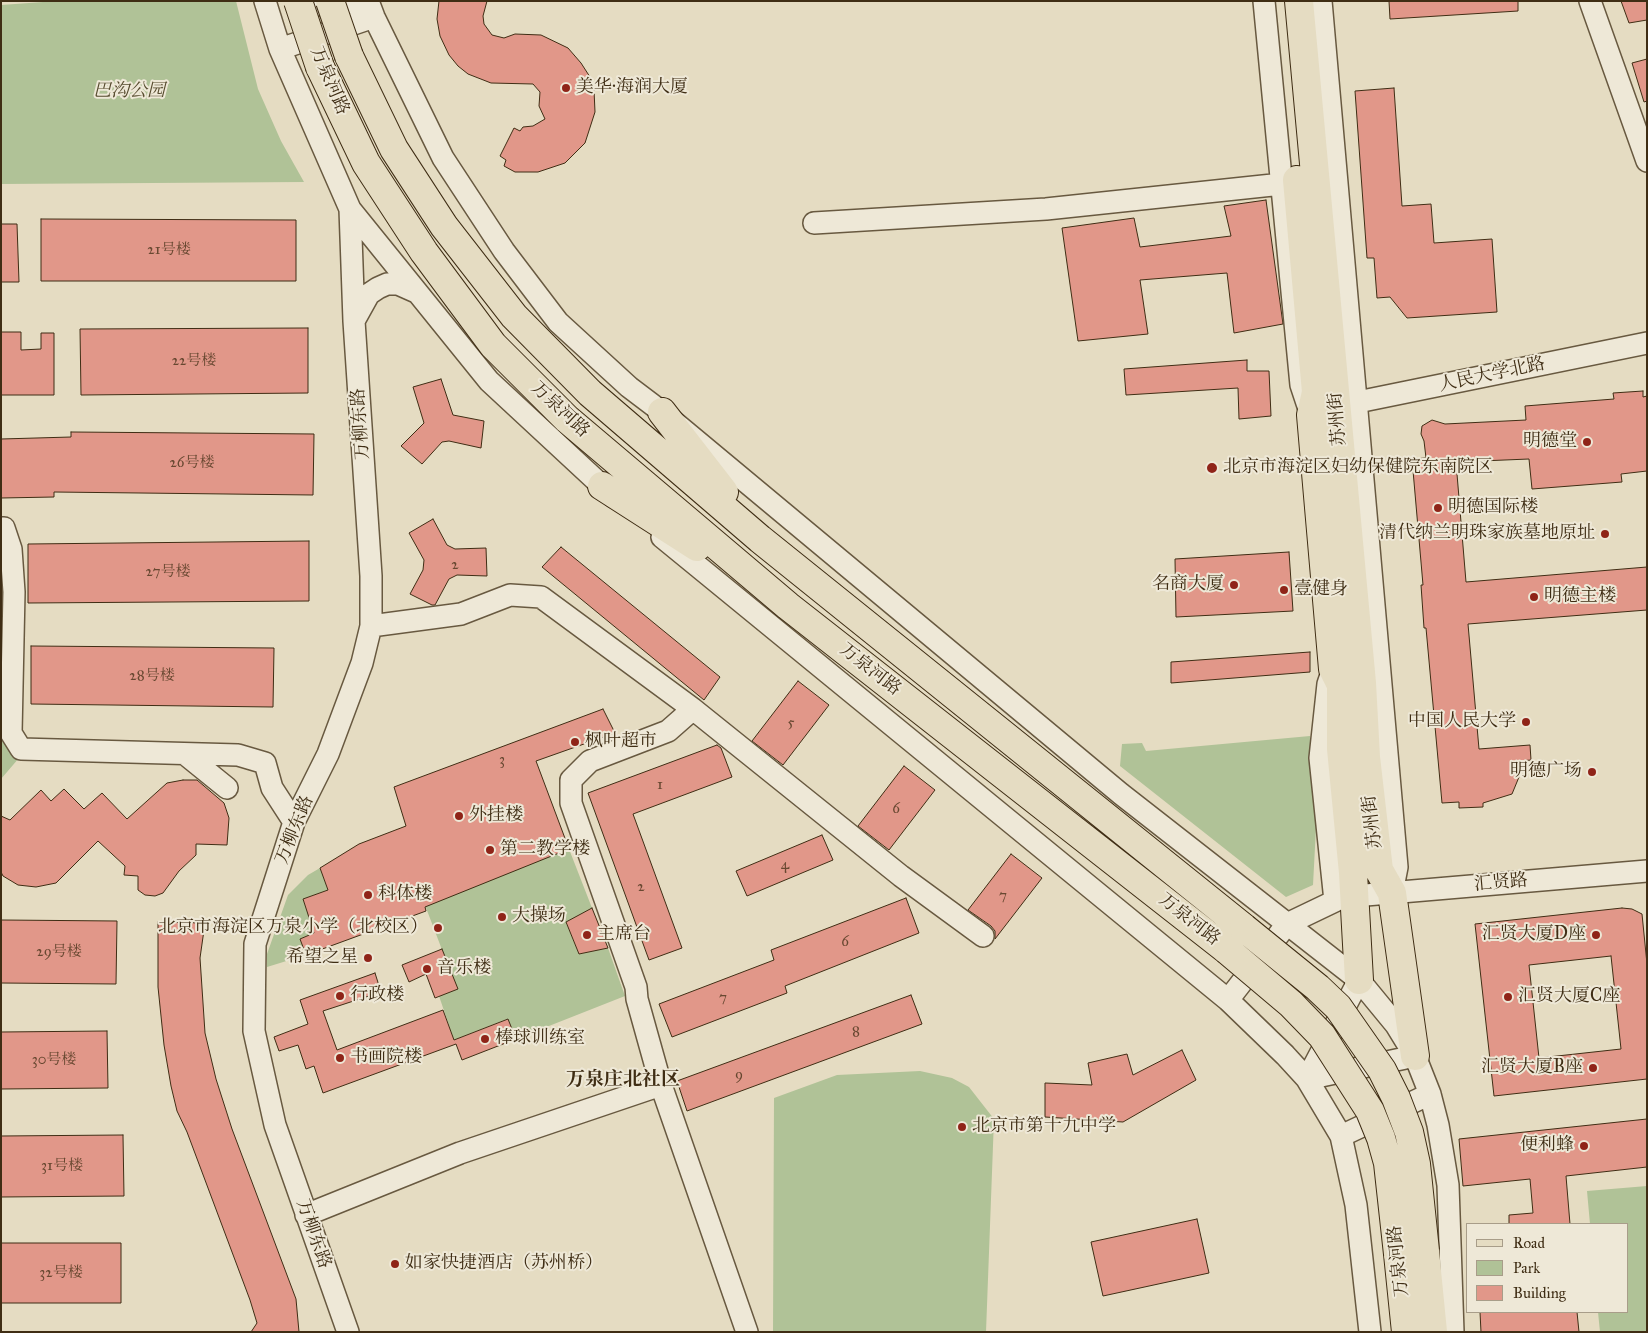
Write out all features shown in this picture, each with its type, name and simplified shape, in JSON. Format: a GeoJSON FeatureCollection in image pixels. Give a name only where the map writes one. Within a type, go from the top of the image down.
{"type":"FeatureCollection","features":[{"type":"Feature","properties":{"kind":"main road","name":"万泉河路"},"geometry":{"type":"LineString","coordinates":[[298,1],[320,67],[366,163],[424,252],[493,345],[567,419],[788,606],[1227,950],[1291,1004],[1322,1036],[1370,1111],[1381,1138],[1388,1163],[1406,1332]]}},
{"type":"Feature","properties":{"kind":"main road","name":"万泉河路"},"geometry":{"type":"LineString","coordinates":[[330,1],[349,56],[394,149],[444,226],[514,316],[590,393],[760,539],[1244,928],[1318,988],[1338,1007],[1382,1070],[1396,1098],[1411,1140],[1416,1164],[1433,1332]]}},
{"type":"Feature","properties":{"kind":"main road","name":"苏州街"},"geometry":{"type":"LineString","coordinates":[[1282,1],[1316,392],[1311,415],[1333,668],[1341,685],[1345,899],[1359,980]]}},
{"type":"Feature","properties":{"kind":"main road","name":"苏州街"},"geometry":{"type":"LineString","coordinates":[[1299,1],[1347,404],[1368,776],[1379,870],[1392,893],[1415,1056]]}},
{"type":"Feature","properties":{"kind":"main road"},"geometry":{"type":"LineString","coordinates":[[662,412],[760,539]]}},
{"type":"Feature","properties":{"kind":"main road"},"geometry":{"type":"LineString","coordinates":[[602,486],[788,606]]}},
{"type":"Feature","properties":{"kind":"street","name":"万泉河路"},"geometry":{"type":"LineString","coordinates":[[265,1],[280,49],[350,209],[489,381],[602,486],[1228,1000],[1308,1080],[1341,1136],[1356,1205],[1370,1332]]}},
{"type":"Feature","properties":{"kind":"street"},"geometry":{"type":"LineString","coordinates":[[314,1],[315,4],[370,7]]}},
{"type":"Feature","properties":{"kind":"street","name":"苏州街"},"geometry":{"type":"LineString","coordinates":[[1264,1],[1301,385],[1311,415]]}},
{"type":"Feature","properties":{"kind":"street","name":"苏州街"},"geometry":{"type":"LineString","coordinates":[[1322,1],[1347,404]]}},
{"type":"Feature","properties":{"kind":"street"},"geometry":{"type":"LineString","coordinates":[[1590,1],[1647,161]]}},
{"type":"Feature","properties":{"kind":"street"},"geometry":{"type":"LineString","coordinates":[[280,49],[370,7]]}},
{"type":"Feature","properties":{"kind":"street"},"geometry":{"type":"LineString","coordinates":[[370,7],[443,158],[504,251],[558,322],[629,387],[662,412],[1121,794],[1359,980],[1396,1025],[1415,1056],[1430,1094],[1438,1125],[1448,1185],[1453,1332]]}},
{"type":"Feature","properties":{"kind":"street"},"geometry":{"type":"LineString","coordinates":[[814,223],[1046,209],[1282,184]]}},
{"type":"Feature","properties":{"kind":"street","name":"万柳东路"},"geometry":{"type":"LineString","coordinates":[[348,1332],[275,1125],[254,1031],[255,944],[294,822],[328,754],[362,663],[371,626],[371,576],[354,321],[350,209]]}},
{"type":"Feature","properties":{"kind":"street"},"geometry":{"type":"LineString","coordinates":[[354,321],[369,294],[378,288],[387,284],[398,284],[416,292]]}},
{"type":"Feature","properties":{"kind":"street","name":"人民大学北路"},"geometry":{"type":"LineString","coordinates":[[1347,404],[1647,343]]}},
{"type":"Feature","properties":{"kind":"street"},"geometry":{"type":"LineString","coordinates":[[1,528],[4,528],[10,549],[14,592],[12,733],[21,750],[238,755],[265,763],[272,788],[294,822]]}},
{"type":"Feature","properties":{"kind":"street"},"geometry":{"type":"LineString","coordinates":[[371,626],[461,614],[510,595],[541,597],[693,709],[901,876],[983,936]]}},
{"type":"Feature","properties":{"kind":"street"},"geometry":{"type":"LineString","coordinates":[[693,709],[668,731],[590,761],[571,780],[571,803],[636,987],[637,1000],[661,1085],[747,1332]]}},
{"type":"Feature","properties":{"kind":"street"},"geometry":{"type":"LineString","coordinates":[[184,754],[228,788]]}},
{"type":"Feature","properties":{"kind":"street","name":"汇贤路"},"geometry":{"type":"LineString","coordinates":[[1345,899],[1392,893],[1647,871]]}},
{"type":"Feature","properties":{"kind":"street"},"geometry":{"type":"LineString","coordinates":[[1228,1000],[1287,924],[1345,899]]}},
{"type":"Feature","properties":{"kind":"street"},"geometry":{"type":"LineString","coordinates":[[1308,1080],[1359,980]]}},
{"type":"Feature","properties":{"kind":"street"},"geometry":{"type":"LineString","coordinates":[[1308,1080],[1415,1056]]}},
{"type":"Feature","properties":{"kind":"street"},"geometry":{"type":"LineString","coordinates":[[306,1215],[460,1153],[661,1085]]}},
{"type":"Feature","properties":{"kind":"street"},"geometry":{"type":"LineString","coordinates":[[1341,1136],[1430,1094]]}},
{"type":"Feature","properties":{"kind":"green space","name":"巴沟公园"},"geometry":{"type":"Polygon","coordinates":[[[57,1],[236,1],[258,89],[281,141],[304,182],[1,184],[1,5],[57,1]]]}},
{"type":"Feature","properties":{"kind":"green space"},"geometry":{"type":"Polygon","coordinates":[[[1,689],[2,738],[19,758],[1,779],[1,689]]]}},
{"type":"Feature","properties":{"kind":"green space"},"geometry":{"type":"Polygon","coordinates":[[[1310,736],[1317,809],[1313,885],[1286,897],[1120,766],[1122,744],[1142,743],[1146,751],[1310,736]]]}},
{"type":"Feature","properties":{"kind":"green space","name":"大操场"},"geometry":{"type":"Polygon","coordinates":[[[402,845],[569,849],[592,908],[566,923],[579,954],[608,948],[625,996],[516,1039],[507,1019],[454,1040],[439,996],[457,989],[402,845]]]}},
{"type":"Feature","properties":{"kind":"green space"},"geometry":{"type":"Polygon","coordinates":[[[320,868],[328,890],[303,899],[314,933],[300,939],[306,955],[267,967],[267,954],[288,895],[308,875],[320,868]]]}},
{"type":"Feature","properties":{"kind":"green space"},"geometry":{"type":"Polygon","coordinates":[[[920,1071],[952,1078],[969,1087],[994,1119],[986,1332],[773,1332],[774,1098],[837,1075],[920,1071]]]}},
{"type":"Feature","properties":{"kind":"green space"},"geometry":{"type":"Polygon","coordinates":[[[1647,1186],[1647,1332],[1600,1332],[1598,1313],[1628,1313],[1628,1223],[1590,1223],[1587,1191],[1647,1186]]]}},
{"type":"Feature","properties":{"kind":"building","name":"美华·海润大厦"},"geometry":{"type":"Polygon","coordinates":[[[439,1],[487,1],[483,16],[484,24],[492,35],[504,38],[515,34],[541,35],[568,48],[581,63],[590,77],[594,90],[595,112],[585,143],[565,163],[538,172],[515,172],[504,166],[506,160],[500,156],[514,128],[520,131],[523,127],[533,126],[545,119],[539,106],[540,92],[533,84],[491,83],[468,74],[458,66],[449,55],[440,36],[437,19],[439,1]]]}},
{"type":"Feature","properties":{"kind":"building"},"geometry":{"type":"Polygon","coordinates":[[[1389,1],[1518,1],[1518,11],[1390,19],[1389,1]]]}},
{"type":"Feature","properties":{"kind":"building"},"geometry":{"type":"Polygon","coordinates":[[[1621,1],[1647,1],[1647,20],[1629,23],[1621,1]]]}},
{"type":"Feature","properties":{"kind":"building"},"geometry":{"type":"Polygon","coordinates":[[[1647,59],[1647,101],[1644,102],[1632,63],[1647,59]]]}},
{"type":"Feature","properties":{"kind":"building"},"geometry":{"type":"Polygon","coordinates":[[[1394,88],[1402,206],[1431,204],[1434,243],[1492,239],[1497,312],[1407,318],[1390,297],[1377,298],[1374,258],[1367,258],[1355,91],[1394,88]]]}},
{"type":"Feature","properties":{"kind":"building"},"geometry":{"type":"Polygon","coordinates":[[[1266,200],[1283,324],[1234,333],[1227,273],[1140,280],[1148,334],[1078,341],[1062,228],[1134,218],[1140,247],[1231,236],[1224,206],[1266,200]]]}},
{"type":"Feature","properties":{"kind":"building"},"geometry":{"type":"Polygon","coordinates":[[[41,219],[296,220],[296,281],[41,281],[41,219]]]}},
{"type":"Feature","properties":{"kind":"building"},"geometry":{"type":"Polygon","coordinates":[[[1,224],[17,224],[19,282],[1,282],[1,224]]]}},
{"type":"Feature","properties":{"kind":"building"},"geometry":{"type":"Polygon","coordinates":[[[308,328],[308,393],[81,395],[80,329],[308,328]]]}},
{"type":"Feature","properties":{"kind":"building"},"geometry":{"type":"Polygon","coordinates":[[[1,332],[21,332],[21,350],[41,349],[41,333],[54,333],[54,395],[1,395],[1,332]]]}},
{"type":"Feature","properties":{"kind":"building"},"geometry":{"type":"Polygon","coordinates":[[[1247,360],[1247,371],[1269,371],[1271,416],[1239,419],[1238,388],[1126,395],[1124,369],[1247,360]]]}},
{"type":"Feature","properties":{"kind":"building"},"geometry":{"type":"Polygon","coordinates":[[[441,379],[453,415],[484,421],[481,448],[449,441],[442,442],[422,464],[401,446],[424,423],[413,387],[441,379]]]}},
{"type":"Feature","properties":{"kind":"building"},"geometry":{"type":"Polygon","coordinates":[[[1643,391],[1643,397],[1647,396],[1647,471],[1621,474],[1622,482],[1532,489],[1529,459],[1456,462],[1466,582],[1647,567],[1647,610],[1468,624],[1479,749],[1530,745],[1531,760],[1520,761],[1519,777],[1512,794],[1483,803],[1483,807],[1459,808],[1459,802],[1442,803],[1426,628],[1424,628],[1421,585],[1423,585],[1412,459],[1426,458],[1424,441],[1421,434],[1422,426],[1432,420],[1445,424],[1526,420],[1525,406],[1614,399],[1613,393],[1643,391]]]}},
{"type":"Feature","properties":{"kind":"building"},"geometry":{"type":"Polygon","coordinates":[[[71,432],[314,434],[313,495],[54,492],[54,497],[1,498],[1,439],[71,437],[71,432]]]}},
{"type":"Feature","properties":{"kind":"building"},"geometry":{"type":"Polygon","coordinates":[[[433,519],[447,545],[455,549],[486,548],[487,576],[457,575],[449,579],[435,605],[410,594],[423,570],[424,560],[409,533],[433,519]]]}},
{"type":"Feature","properties":{"kind":"building"},"geometry":{"type":"Polygon","coordinates":[[[309,541],[309,601],[28,603],[28,544],[309,541]]]}},
{"type":"Feature","properties":{"kind":"building"},"geometry":{"type":"Polygon","coordinates":[[[561,547],[720,677],[704,700],[542,567],[561,547]]]}},
{"type":"Feature","properties":{"kind":"building","name":"名商大厦"},"geometry":{"type":"Polygon","coordinates":[[[1289,552],[1293,611],[1176,617],[1175,559],[1289,552]]]}},
{"type":"Feature","properties":{"kind":"building"},"geometry":{"type":"Polygon","coordinates":[[[31,646],[274,648],[273,707],[31,704],[31,646]]]}},
{"type":"Feature","properties":{"kind":"building"},"geometry":{"type":"Polygon","coordinates":[[[1310,652],[1310,672],[1171,683],[1171,662],[1310,652]]]}},
{"type":"Feature","properties":{"kind":"building"},"geometry":{"type":"Polygon","coordinates":[[[798,681],[829,705],[783,765],[752,741],[798,681]]]}},
{"type":"Feature","properties":{"kind":"building"},"geometry":{"type":"Polygon","coordinates":[[[603,709],[615,733],[536,761],[569,849],[425,907],[426,911],[306,955],[300,939],[314,933],[303,899],[328,890],[320,868],[359,844],[406,826],[394,787],[603,709]]]}},
{"type":"Feature","properties":{"kind":"building"},"geometry":{"type":"Polygon","coordinates":[[[717,745],[721,748],[732,777],[633,814],[682,948],[649,960],[588,793],[717,745]]]}},
{"type":"Feature","properties":{"kind":"building"},"geometry":{"type":"Polygon","coordinates":[[[904,766],[935,790],[889,850],[858,826],[904,766]]]}},
{"type":"Feature","properties":{"kind":"building"},"geometry":{"type":"Polygon","coordinates":[[[197,780],[224,803],[229,818],[227,845],[196,844],[196,855],[179,871],[163,893],[155,896],[145,895],[138,890],[138,876],[124,875],[125,866],[98,841],[56,883],[36,887],[18,885],[3,876],[1,872],[1,816],[10,820],[41,790],[51,801],[64,789],[84,809],[102,793],[127,819],[167,783],[197,780]]]}},
{"type":"Feature","properties":{"kind":"building"},"geometry":{"type":"Polygon","coordinates":[[[822,835],[833,860],[747,896],[736,871],[822,835]]]}},
{"type":"Feature","properties":{"kind":"building"},"geometry":{"type":"Polygon","coordinates":[[[1011,854],[1042,878],[995,939],[995,931],[991,926],[968,910],[1011,854]]]}},
{"type":"Feature","properties":{"kind":"building"},"geometry":{"type":"Polygon","coordinates":[[[906,898],[919,933],[785,986],[787,993],[672,1037],[659,1004],[774,960],[771,950],[906,898]]]}},
{"type":"Feature","properties":{"kind":"building","name":"主席台"},"geometry":{"type":"Polygon","coordinates":[[[592,908],[608,948],[579,954],[566,922],[592,908]]]}},
{"type":"Feature","properties":{"kind":"building"},"geometry":{"type":"Polygon","coordinates":[[[1622,908],[1632,909],[1642,914],[1647,964],[1647,1079],[1494,1096],[1475,924],[1622,908]],[[1611,956],[1529,965],[1539,1058],[1621,1049],[1611,956]]]}},
{"type":"Feature","properties":{"kind":"building"},"geometry":{"type":"Polygon","coordinates":[[[1,920],[117,921],[116,984],[1,983],[1,920]]]}},
{"type":"Feature","properties":{"kind":"building"},"geometry":{"type":"Polygon","coordinates":[[[158,922],[205,923],[200,958],[205,1033],[216,1079],[232,1129],[296,1299],[299,1332],[251,1332],[257,1323],[250,1300],[187,1132],[177,1111],[171,1086],[164,1045],[158,987],[158,922]]]}},
{"type":"Feature","properties":{"kind":"building","name":"音乐楼"},"geometry":{"type":"Polygon","coordinates":[[[442,949],[458,989],[435,998],[426,974],[409,982],[402,965],[442,949]]]}},
{"type":"Feature","properties":{"kind":"building"},"geometry":{"type":"Polygon","coordinates":[[[375,973],[381,992],[323,1011],[337,1050],[443,1010],[454,1040],[508,1019],[516,1039],[462,1060],[456,1044],[323,1093],[314,1066],[306,1069],[298,1045],[279,1051],[274,1037],[308,1024],[300,1000],[375,973]]]}},
{"type":"Feature","properties":{"kind":"building"},"geometry":{"type":"Polygon","coordinates":[[[911,995],[922,1024],[687,1111],[677,1081],[911,995]]]}},
{"type":"Feature","properties":{"kind":"building"},"geometry":{"type":"Polygon","coordinates":[[[107,1031],[108,1088],[1,1089],[1,1032],[107,1031]]]}},
{"type":"Feature","properties":{"kind":"building"},"geometry":{"type":"Polygon","coordinates":[[[1182,1050],[1196,1080],[1123,1122],[1045,1117],[1045,1083],[1092,1085],[1088,1063],[1127,1054],[1133,1075],[1182,1050]]]}},
{"type":"Feature","properties":{"kind":"building"},"geometry":{"type":"Polygon","coordinates":[[[1647,1119],[1647,1167],[1566,1176],[1570,1223],[1509,1223],[1509,1215],[1533,1213],[1530,1179],[1463,1186],[1459,1139],[1647,1119]]]}},
{"type":"Feature","properties":{"kind":"building"},"geometry":{"type":"Polygon","coordinates":[[[123,1135],[124,1196],[1,1197],[1,1136],[123,1135]]]}},
{"type":"Feature","properties":{"kind":"building"},"geometry":{"type":"Polygon","coordinates":[[[1197,1219],[1209,1273],[1103,1296],[1091,1242],[1197,1219]]]}},
{"type":"Feature","properties":{"kind":"building"},"geometry":{"type":"Polygon","coordinates":[[[1,1243],[121,1243],[121,1303],[1,1303],[1,1243]]]}},
{"type":"Feature","properties":{"kind":"building"},"geometry":{"type":"Polygon","coordinates":[[[1480,1313],[1577,1313],[1579,1332],[1481,1332],[1480,1313]]]}},
{"type":"Feature","properties":{"kind":"place","name":"美华·海润大厦"},"geometry":{"type":"Point","coordinates":[566,88]}},
{"type":"Feature","properties":{"kind":"place","name":"明德堂"},"geometry":{"type":"Point","coordinates":[1587,442]}},
{"type":"Feature","properties":{"kind":"place","name":"北京市海淀区妇幼保健院东南院区"},"geometry":{"type":"Point","coordinates":[1212,468]}},
{"type":"Feature","properties":{"kind":"place","name":"明德国际楼"},"geometry":{"type":"Point","coordinates":[1438,508]}},
{"type":"Feature","properties":{"kind":"place","name":"清代纳兰明珠家族墓地原址"},"geometry":{"type":"Point","coordinates":[1605,534]}},
{"type":"Feature","properties":{"kind":"place","name":"名商大厦"},"geometry":{"type":"Point","coordinates":[1234,585]}},
{"type":"Feature","properties":{"kind":"place","name":"壹健身"},"geometry":{"type":"Point","coordinates":[1284,590]}},
{"type":"Feature","properties":{"kind":"place","name":"明德主楼"},"geometry":{"type":"Point","coordinates":[1534,597]}},
{"type":"Feature","properties":{"kind":"place","name":"中国人民大学"},"geometry":{"type":"Point","coordinates":[1526,722]}},
{"type":"Feature","properties":{"kind":"place","name":"枫叶超市"},"geometry":{"type":"Point","coordinates":[575,742]}},
{"type":"Feature","properties":{"kind":"place","name":"明德广场"},"geometry":{"type":"Point","coordinates":[1592,772]}},
{"type":"Feature","properties":{"kind":"place","name":"外挂楼"},"geometry":{"type":"Point","coordinates":[459,816]}},
{"type":"Feature","properties":{"kind":"place","name":"第二教学楼"},"geometry":{"type":"Point","coordinates":[490,850]}},
{"type":"Feature","properties":{"kind":"place","name":"科体楼"},"geometry":{"type":"Point","coordinates":[368,895]}},
{"type":"Feature","properties":{"kind":"place","name":"大操场"},"geometry":{"type":"Point","coordinates":[502,917]}},
{"type":"Feature","properties":{"kind":"place","name":"北京市海淀区万泉小学（北校区）"},"geometry":{"type":"Point","coordinates":[438,928]}},
{"type":"Feature","properties":{"kind":"place","name":"主席台"},"geometry":{"type":"Point","coordinates":[587,935]}},
{"type":"Feature","properties":{"kind":"place","name":"汇贤大厦D座"},"geometry":{"type":"Point","coordinates":[1596,935]}},
{"type":"Feature","properties":{"kind":"place","name":"希望之星"},"geometry":{"type":"Point","coordinates":[368,958]}},
{"type":"Feature","properties":{"kind":"place","name":"音乐楼"},"geometry":{"type":"Point","coordinates":[427,969]}},
{"type":"Feature","properties":{"kind":"place","name":"行政楼"},"geometry":{"type":"Point","coordinates":[340,996]}},
{"type":"Feature","properties":{"kind":"place","name":"汇贤大厦C座"},"geometry":{"type":"Point","coordinates":[1508,997]}},
{"type":"Feature","properties":{"kind":"place","name":"棒球训练室"},"geometry":{"type":"Point","coordinates":[485,1039]}},
{"type":"Feature","properties":{"kind":"place","name":"书画院楼"},"geometry":{"type":"Point","coordinates":[340,1058]}},
{"type":"Feature","properties":{"kind":"place","name":"汇贤大厦B座"},"geometry":{"type":"Point","coordinates":[1593,1068]}},
{"type":"Feature","properties":{"kind":"place","name":"北京市第十九中学"},"geometry":{"type":"Point","coordinates":[962,1127]}},
{"type":"Feature","properties":{"kind":"place","name":"便利蜂"},"geometry":{"type":"Point","coordinates":[1584,1146]}},
{"type":"Feature","properties":{"kind":"place","name":"如家快捷酒店（苏州桥）"},"geometry":{"type":"Point","coordinates":[395,1264]}},
{"type":"Feature","properties":{"kind":"district","name":"万泉庄北社区"},"geometry":{"type":"Point","coordinates":[623,1080]}}]}
